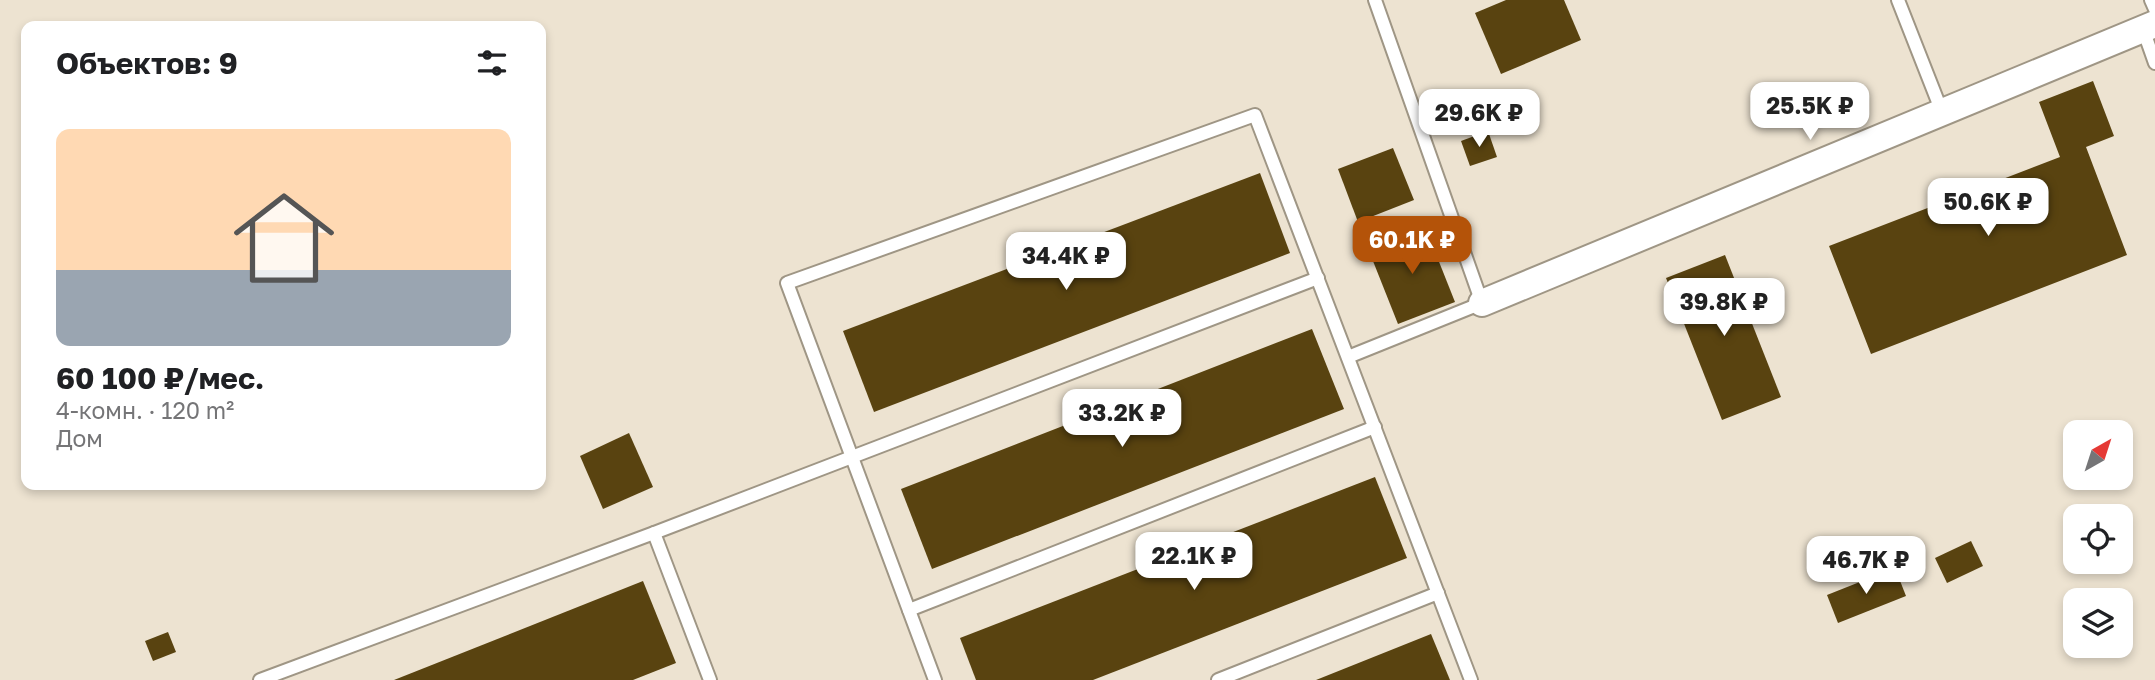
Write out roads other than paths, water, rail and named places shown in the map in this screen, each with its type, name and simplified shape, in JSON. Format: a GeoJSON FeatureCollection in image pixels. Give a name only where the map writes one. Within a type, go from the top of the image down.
{"type":"FeatureCollection","features":[{"type":"Feature","properties":{"kind":"street"},"geometry":{"type":"LineString","coordinates":[[1482,303],[1942,112],[2151,21]]}},
{"type":"Feature","properties":{"kind":"lane"},"geometry":{"type":"LineString","coordinates":[[1348,357],[1482,303],[1375,0]]}},
{"type":"Feature","properties":{"kind":"lane"},"geometry":{"type":"LineString","coordinates":[[1898,0],[1942,112]]}},
{"type":"Feature","properties":{"kind":"lane"},"geometry":{"type":"LineString","coordinates":[[2151,0],[2155,63]]}},
{"type":"Feature","properties":{"kind":"lane"},"geometry":{"type":"LineString","coordinates":[[935,680],[787,283],[1255,115],[1471,680]]}},
{"type":"Feature","properties":{"kind":"lane"},"geometry":{"type":"LineString","coordinates":[[260,680],[653,533],[1318,278]]}},
{"type":"Feature","properties":{"kind":"lane"},"geometry":{"type":"LineString","coordinates":[[909,610],[1375,427]]}},
{"type":"Feature","properties":{"kind":"lane"},"geometry":{"type":"LineString","coordinates":[[653,533],[710,680]]}},
{"type":"Feature","properties":{"kind":"lane"},"geometry":{"type":"LineString","coordinates":[[1218,680],[1438,593]]}}]}
